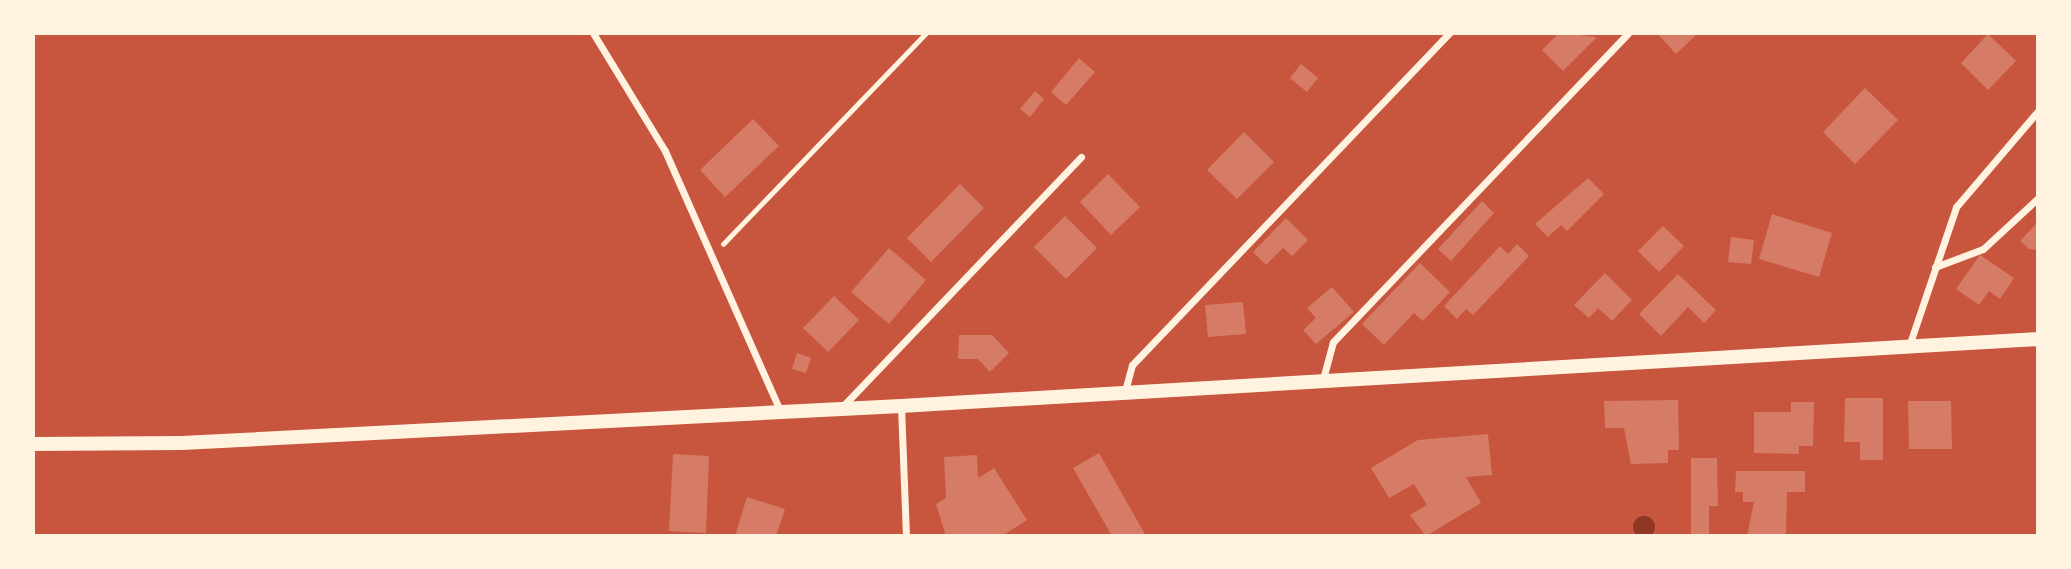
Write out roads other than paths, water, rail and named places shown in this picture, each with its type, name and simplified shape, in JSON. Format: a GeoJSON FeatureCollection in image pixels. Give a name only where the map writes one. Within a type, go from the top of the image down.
{"type":"FeatureCollection","features":[{"type":"Feature","properties":{"kind":"main road"},"geometry":{"type":"LineString","coordinates":[[33,444],[195,442],[901,406],[1323,379],[2038,339]]}},
{"type":"Feature","properties":{"kind":"street"},"geometry":{"type":"LineString","coordinates":[[593,33],[656,133],[780,411]]}},
{"type":"Feature","properties":{"kind":"street"},"geometry":{"type":"LineString","coordinates":[[1125,391],[1132,365],[1449,33]]}},
{"type":"Feature","properties":{"kind":"street"},"geometry":{"type":"LineString","coordinates":[[1323,379],[1333,342],[1628,33]]}},
{"type":"Feature","properties":{"kind":"street"},"geometry":{"type":"LineString","coordinates":[[1909,346],[1935,267],[1966,190],[2038,111]]}},
{"type":"Feature","properties":{"kind":"street"},"geometry":{"type":"LineString","coordinates":[[840,408],[1081,157]]}},
{"type":"Feature","properties":{"kind":"street"},"geometry":{"type":"LineString","coordinates":[[1935,267],[1983,248],[2038,198]]}},
{"type":"Feature","properties":{"kind":"street"},"geometry":{"type":"LineString","coordinates":[[901,406],[906,536]]}}]}
